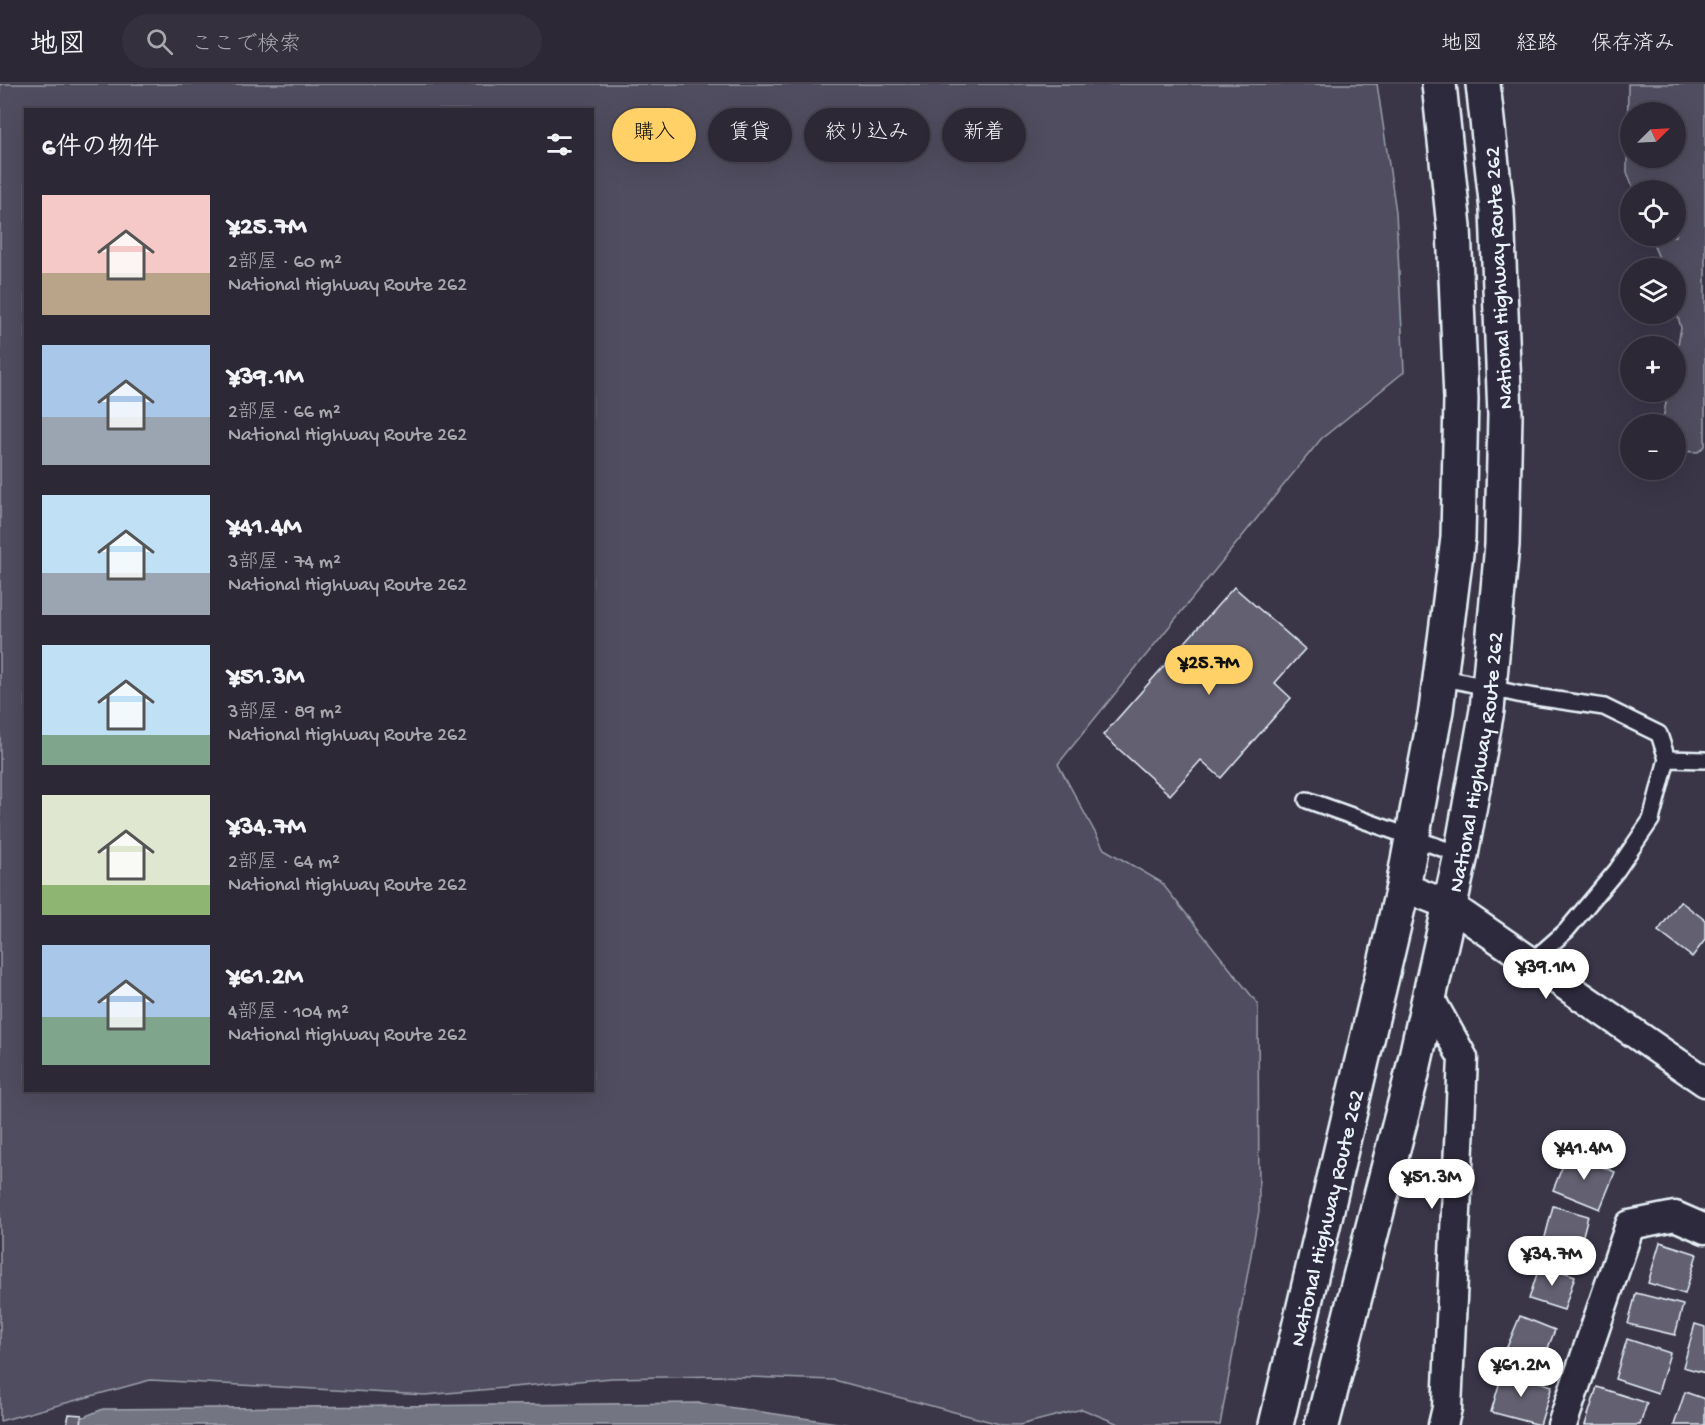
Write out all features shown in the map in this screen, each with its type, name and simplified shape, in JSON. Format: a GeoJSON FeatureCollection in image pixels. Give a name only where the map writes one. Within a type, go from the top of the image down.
{"type":"FeatureCollection","features":[{"type":"Feature","properties":{"kind":"highway","name":"National Highway Route 262"},"geometry":{"type":"LineString","coordinates":[[1276,1425],[1403,887],[1436,710],[1458,538],[1461,399],[1454,227],[1439,84]]}},
{"type":"Feature","properties":{"kind":"highway","name":"National Highway Route 262"},"geometry":{"type":"LineString","coordinates":[[1322,1425],[1407,1094],[1461,855],[1487,710],[1502,545],[1505,415],[1497,210],[1483,84]]}},
{"type":"Feature","properties":{"kind":"street"},"geometry":{"type":"LineString","coordinates":[[1403,887],[1449,905],[1705,1082]]}},
{"type":"Feature","properties":{"kind":"street"},"geometry":{"type":"LineString","coordinates":[[1429,997],[1463,1058],[1447,1408],[1443,1425]]}},
{"type":"Feature","properties":{"kind":"street"},"geometry":{"type":"LineString","coordinates":[[1563,1425],[1630,1225],[1675,1216],[1705,1229]]}},
{"type":"Feature","properties":{"kind":"lane"},"geometry":{"type":"LineString","coordinates":[[1441,677],[1489,688],[1604,707],[1659,734],[1667,759],[1651,820],[1617,870],[1566,931],[1531,962]]}},
{"type":"Feature","properties":{"kind":"lane"},"geometry":{"type":"LineString","coordinates":[[1667,759],[1705,760]]}},
{"type":"Feature","properties":{"kind":"lane"},"geometry":{"type":"LineString","coordinates":[[1307,800],[1461,855]]}},
{"type":"Feature","properties":{"kind":"shaded area"},"geometry":{"type":"Polygon","coordinates":[[[0,84],[1377,84],[1396,212],[1404,372],[1321,439],[1058,764],[1104,849],[1161,882],[1258,1004],[1259,1211],[1220,1425],[1121,1425],[1082,1409],[1020,1425],[1003,1425],[834,1380],[718,1376],[612,1378],[425,1395],[150,1380],[0,1421],[0,84]]]}},
{"type":"Feature","properties":{"kind":"shaded area"},"geometry":{"type":"Polygon","coordinates":[[[1628,84],[1705,84],[1705,446],[1698,452],[1686,451],[1686,414],[1664,414],[1666,402],[1686,402],[1686,336],[1680,336],[1680,324],[1686,324],[1686,258],[1659,258],[1654,246],[1686,246],[1686,180],[1630,180],[1627,168],[1686,168],[1686,102],[1628,102],[1628,84]]]}},
{"type":"Feature","properties":{"kind":"water"},"geometry":{"type":"Polygon","coordinates":[[[700,1403],[851,1425],[64,1425],[103,1409],[700,1403]]]}},
{"type":"Feature","properties":{"kind":"building"},"geometry":{"type":"Polygon","coordinates":[[[1234,587],[1305,649],[1275,683],[1291,698],[1221,778],[1201,760],[1170,795],[1103,735],[1234,587]]]}},
{"type":"Feature","properties":{"kind":"building"},"geometry":{"type":"Polygon","coordinates":[[[1680,901],[1705,920],[1705,940],[1692,957],[1658,931],[1680,901]]]}},
{"type":"Feature","properties":{"kind":"building"},"geometry":{"type":"Polygon","coordinates":[[[1568,1153],[1615,1172],[1600,1209],[1553,1190],[1568,1153]]]}},
{"type":"Feature","properties":{"kind":"building"},"geometry":{"type":"Polygon","coordinates":[[[1553,1206],[1588,1216],[1577,1258],[1542,1249],[1553,1206]]]}},
{"type":"Feature","properties":{"kind":"building"},"geometry":{"type":"Polygon","coordinates":[[[1660,1242],[1697,1254],[1685,1294],[1648,1283],[1660,1242]]]}},
{"type":"Feature","properties":{"kind":"building"},"geometry":{"type":"Polygon","coordinates":[[[1540,1264],[1575,1276],[1564,1310],[1529,1299],[1540,1264]]]}},
{"type":"Feature","properties":{"kind":"building"},"geometry":{"type":"Polygon","coordinates":[[[1636,1293],[1683,1305],[1675,1335],[1628,1324],[1636,1293]]]}},
{"type":"Feature","properties":{"kind":"building"},"geometry":{"type":"Polygon","coordinates":[[[1520,1316],[1555,1330],[1538,1374],[1502,1359],[1520,1316]]]}},
{"type":"Feature","properties":{"kind":"building"},"geometry":{"type":"Polygon","coordinates":[[[1695,1324],[1705,1327],[1705,1373],[1683,1367],[1695,1324]]]}},
{"type":"Feature","properties":{"kind":"building"},"geometry":{"type":"Polygon","coordinates":[[[1627,1339],[1670,1353],[1658,1393],[1615,1379],[1627,1339]]]}},
{"type":"Feature","properties":{"kind":"building"},"geometry":{"type":"Polygon","coordinates":[[[1503,1371],[1552,1386],[1540,1425],[1491,1412],[1503,1371]]]}},
{"type":"Feature","properties":{"kind":"building"},"geometry":{"type":"Polygon","coordinates":[[[1597,1387],[1647,1403],[1640,1425],[1585,1425],[1597,1387]]]}},
{"type":"Feature","properties":{"kind":"building"},"geometry":{"type":"Polygon","coordinates":[[[1685,1392],[1705,1399],[1705,1425],[1674,1425],[1685,1392]]]}},
{"type":"Feature","properties":{"kind":"building"},"geometry":{"type":"Polygon","coordinates":[[[69,1414],[82,1415],[81,1425],[67,1425],[69,1414]]]}}]}
